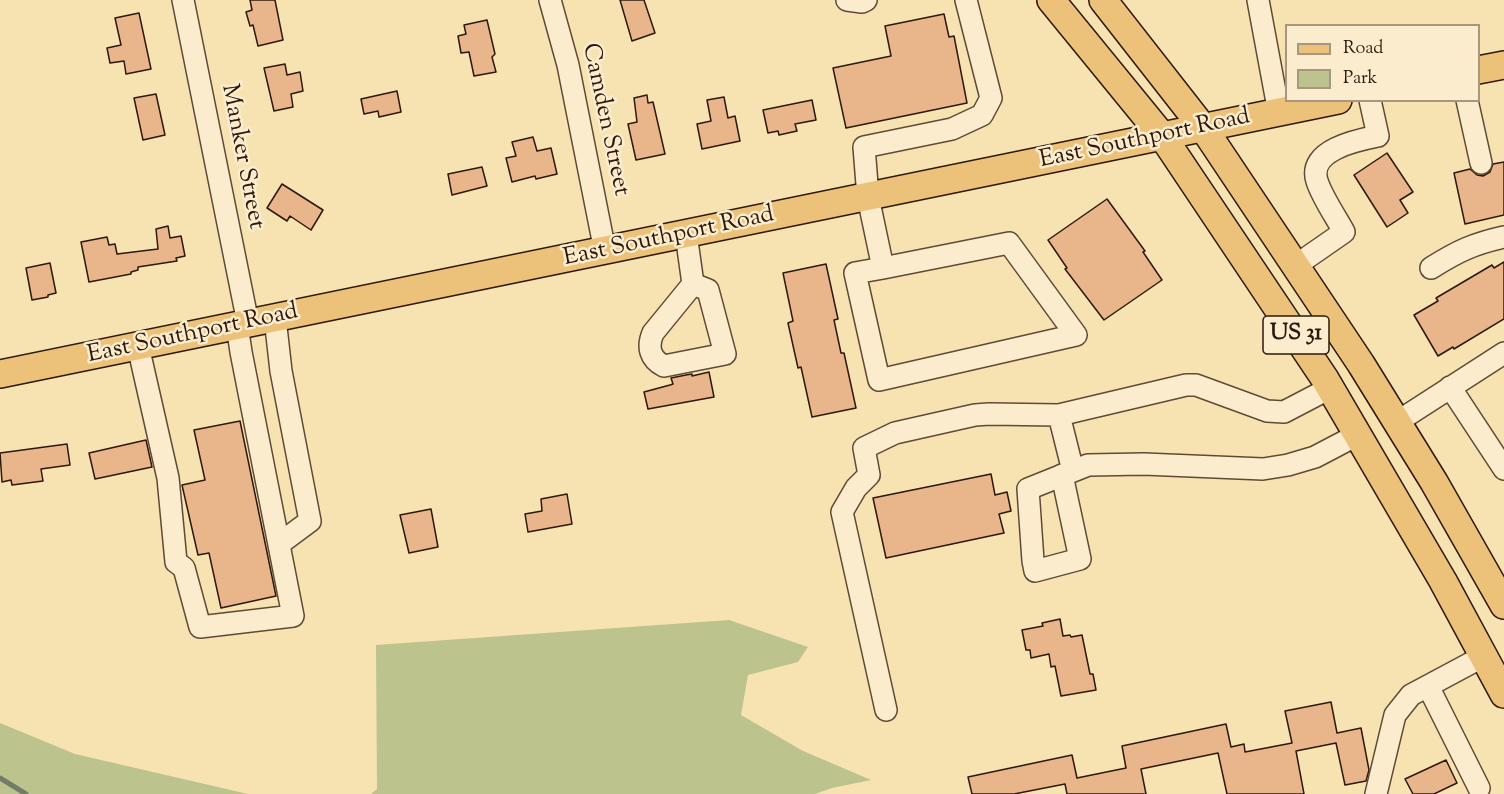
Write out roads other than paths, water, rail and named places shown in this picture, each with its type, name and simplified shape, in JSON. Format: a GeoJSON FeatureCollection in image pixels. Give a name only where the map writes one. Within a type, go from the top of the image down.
{"type":"FeatureCollection","features":[{"type":"Feature","properties":{"kind":"main road","name":"US 31"},"geometry":{"type":"LineString","coordinates":[[1051,0],[1163,137],[1330,388],[1443,581],[1504,694]]}},
{"type":"Feature","properties":{"kind":"main road","name":"US 31"},"geometry":{"type":"LineString","coordinates":[[1103,0],[1204,129],[1296,266],[1434,482],[1504,604]]}},
{"type":"Feature","properties":{"kind":"main road"},"geometry":{"type":"LineString","coordinates":[[1480,70],[1504,65]]}},
{"type":"Feature","properties":{"kind":"main road","name":"East Southport Road"},"geometry":{"type":"LineString","coordinates":[[0,374],[1329,102]]}},
{"type":"Feature","properties":{"kind":"street","name":"Manker Street"},"geometry":{"type":"LineString","coordinates":[[138,346],[168,478],[176,562],[184,568],[200,627],[293,616],[240,352],[243,324],[183,0]]}},
{"type":"Feature","properties":{"kind":"street","name":"Camden Street"},"geometry":{"type":"LineString","coordinates":[[550,0],[568,65],[605,251]]}},
{"type":"Feature","properties":{"kind":"street"},"geometry":{"type":"LineString","coordinates":[[847,0],[862,2],[866,0]]}},
{"type":"Feature","properties":{"kind":"street"},"geometry":{"type":"LineString","coordinates":[[883,268],[868,197],[864,147],[952,129],[982,115],[991,98],[966,0]]}},
{"type":"Feature","properties":{"kind":"street"},"geometry":{"type":"LineString","coordinates":[[1258,0],[1280,113]]}},
{"type":"Feature","properties":{"kind":"street"},"geometry":{"type":"LineString","coordinates":[[1296,266],[1344,232],[1316,180],[1318,164],[1326,154],[1347,143],[1378,136],[1371,102]]}},
{"type":"Feature","properties":{"kind":"street"},"geometry":{"type":"LineString","coordinates":[[1467,102],[1480,163]]}},
{"type":"Feature","properties":{"kind":"street"},"geometry":{"type":"LineString","coordinates":[[686,234],[693,284]]}},
{"type":"Feature","properties":{"kind":"street"},"geometry":{"type":"LineString","coordinates":[[1431,268],[1460,250],[1477,243],[1504,237]]}},
{"type":"Feature","properties":{"kind":"street"},"geometry":{"type":"LineString","coordinates":[[1009,243],[1076,335],[879,380],[855,273],[883,268],[1009,243]]}},
{"type":"Feature","properties":{"kind":"street"},"geometry":{"type":"LineString","coordinates":[[275,318],[281,371],[310,520],[279,544]]}},
{"type":"Feature","properties":{"kind":"street"},"geometry":{"type":"LineString","coordinates":[[1397,422],[1504,353]]}},
{"type":"Feature","properties":{"kind":"street"},"geometry":{"type":"LineString","coordinates":[[886,710],[842,512],[856,488],[869,475],[864,448],[895,433],[975,415],[1059,415],[1196,385],[1267,411],[1284,412],[1330,388]]}},
{"type":"Feature","properties":{"kind":"street"},"geometry":{"type":"LineString","coordinates":[[1450,387],[1504,469]]}},
{"type":"Feature","properties":{"kind":"street"},"geometry":{"type":"LineString","coordinates":[[1059,415],[1068,473],[1080,560],[1035,571],[1032,561],[1028,489],[1068,473],[1088,465],[1271,468],[1315,458],[1357,435]]}},
{"type":"Feature","properties":{"kind":"street"},"geometry":{"type":"LineString","coordinates":[[1376,794],[1395,715],[1411,695],[1484,656]]}},
{"type":"Feature","properties":{"kind":"street"},"geometry":{"type":"LineString","coordinates":[[1428,686],[1479,788]]}},
{"type":"Feature","properties":{"kind":"waterway"},"geometry":{"type":"LineString","coordinates":[[0,778],[26,794]]}}]}
